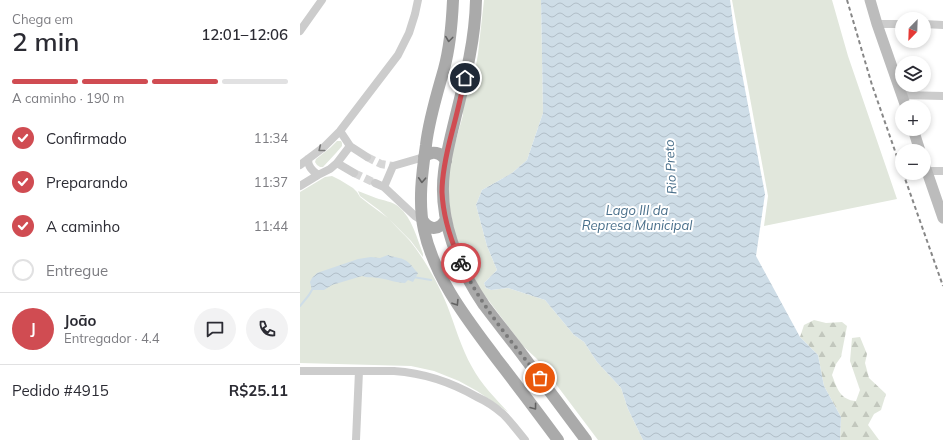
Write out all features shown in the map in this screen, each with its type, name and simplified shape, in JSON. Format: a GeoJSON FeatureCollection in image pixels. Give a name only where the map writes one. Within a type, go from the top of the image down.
{"type":"FeatureCollection","features":[{"type":"Feature","properties":{"kind":"main road"},"geometry":{"type":"LineString","coordinates":[[453,0],[448,48],[432,111],[424,157],[422,184],[423,221],[426,238],[432,256],[443,279],[464,315],[558,440]]}},
{"type":"Feature","properties":{"kind":"main road"},"geometry":{"type":"LineString","coordinates":[[476,0],[474,34],[471,52],[444,171],[442,192],[446,219],[451,239],[458,257],[484,305],[586,440]]}},
{"type":"Feature","properties":{"kind":"main road"},"geometry":{"type":"LineString","coordinates":[[424,157],[429,153],[435,153],[442,156],[446,161]]}},
{"type":"Feature","properties":{"kind":"main road"},"geometry":{"type":"LineString","coordinates":[[423,221],[427,226],[435,228],[442,225],[446,219]]}},
{"type":"Feature","properties":{"kind":"street"},"geometry":{"type":"LineString","coordinates":[[300,31],[322,0]]}},
{"type":"Feature","properties":{"kind":"street"},"geometry":{"type":"LineString","coordinates":[[300,165],[324,147],[340,131],[398,55],[410,33],[416,14],[418,0]]}},
{"type":"Feature","properties":{"kind":"street"},"geometry":{"type":"LineString","coordinates":[[870,0],[904,100]]}},
{"type":"Feature","properties":{"kind":"street"},"geometry":{"type":"LineString","coordinates":[[877,24],[895,24]]}},
{"type":"Feature","properties":{"kind":"street"},"geometry":{"type":"LineString","coordinates":[[931,24],[943,24]]}},
{"type":"Feature","properties":{"kind":"street"},"geometry":{"type":"LineString","coordinates":[[902,95],[943,96]]}},
{"type":"Feature","properties":{"kind":"street"},"geometry":{"type":"LineString","coordinates":[[340,131],[350,146],[367,157]]}},
{"type":"Feature","properties":{"kind":"street"},"geometry":{"type":"LineString","coordinates":[[300,186],[337,163],[350,146]]}},
{"type":"Feature","properties":{"kind":"street"},"geometry":{"type":"LineString","coordinates":[[384,187],[393,166],[424,157]]}},
{"type":"Feature","properties":{"kind":"street"},"geometry":{"type":"LineString","coordinates":[[308,159],[310,168],[318,175]]}},
{"type":"Feature","properties":{"kind":"street"},"geometry":{"type":"LineString","coordinates":[[337,163],[354,173]]}},
{"type":"Feature","properties":{"kind":"street"},"geometry":{"type":"LineString","coordinates":[[931,168],[943,171]]}},
{"type":"Feature","properties":{"kind":"street"},"geometry":{"type":"LineString","coordinates":[[930,180],[943,218]]}},
{"type":"Feature","properties":{"kind":"street"},"geometry":{"type":"LineString","coordinates":[[375,183],[384,187],[414,216],[423,221]]}},
{"type":"Feature","properties":{"kind":"street"},"geometry":{"type":"LineString","coordinates":[[300,371],[408,372],[420,374],[453,385],[483,400],[502,413],[525,440]]}},
{"type":"Feature","properties":{"kind":"street"},"geometry":{"type":"LineString","coordinates":[[356,440],[358,371]]}},
{"type":"Feature","properties":{"kind":"green space"},"geometry":{"type":"Polygon","coordinates":[[[484,0],[541,0],[543,113],[527,160],[512,173],[482,190],[476,205],[487,246],[497,270],[484,283],[486,288],[491,290],[508,288],[545,300],[574,335],[584,342],[597,362],[621,388],[628,409],[643,440],[598,440],[537,359],[523,346],[480,289],[468,267],[455,236],[447,193],[452,145],[456,140],[463,115],[462,106],[469,79],[474,77],[484,0]]]}},
{"type":"Feature","properties":{"kind":"green space"},"geometry":{"type":"Polygon","coordinates":[[[732,0],[832,0],[848,56],[897,199],[764,226],[768,196],[732,0]]]}},
{"type":"Feature","properties":{"kind":"green space"},"geometry":{"type":"Polygon","coordinates":[[[337,141],[341,141],[342,146],[323,167],[317,165],[315,162],[316,159],[337,141]]]}},
{"type":"Feature","properties":{"kind":"green space"},"geometry":{"type":"Polygon","coordinates":[[[332,176],[353,188],[360,197],[388,218],[360,196],[358,191],[394,203],[404,212],[414,229],[423,257],[411,241],[389,219],[416,248],[426,264],[450,313],[468,360],[484,385],[508,412],[459,381],[434,371],[411,366],[300,363],[300,192],[325,177],[332,176]]]}},
{"type":"Feature","properties":{"kind":"green space"},"geometry":{"type":"Polygon","coordinates":[[[814,320],[826,323],[842,322],[847,326],[841,357],[836,364],[832,375],[843,396],[856,401],[860,390],[850,361],[852,338],[860,337],[867,354],[865,363],[869,378],[886,394],[881,410],[874,414],[868,425],[879,440],[840,440],[841,417],[824,386],[818,355],[800,337],[804,325],[814,320]]]}},
{"type":"Feature","properties":{"kind":"water","name":"Lago III da Represa Municipal"},"geometry":{"type":"Polygon","coordinates":[[[541,0],[730,0],[735,37],[765,194],[756,256],[800,337],[818,355],[824,386],[841,417],[840,440],[643,440],[628,409],[621,388],[597,362],[584,342],[574,335],[545,300],[508,288],[491,290],[486,288],[484,283],[497,270],[487,246],[476,205],[482,190],[512,173],[527,160],[543,113],[541,0]]]}},
{"type":"Feature","properties":{"kind":"water"},"geometry":{"type":"Polygon","coordinates":[[[388,255],[407,261],[412,265],[418,273],[413,282],[408,280],[405,283],[402,283],[362,276],[332,285],[324,290],[312,290],[310,282],[317,273],[358,259],[371,257],[380,258],[388,255]]]}},
{"type":"Feature","properties":{"kind":"waterway"},"geometry":{"type":"LineString","coordinates":[[413,277],[431,280]]}},
{"type":"Feature","properties":{"kind":"waterway"},"geometry":{"type":"LineString","coordinates":[[300,306],[313,288]]}},
{"type":"Feature","properties":{"kind":"tunnel"},"geometry":{"type":"LineString","coordinates":[[367,157],[381,164],[393,166]]}},
{"type":"Feature","properties":{"kind":"tunnel"},"geometry":{"type":"LineString","coordinates":[[354,173],[375,183]]}},
{"type":"Feature","properties":{"kind":"railway"},"geometry":{"type":"LineString","coordinates":[[847,0],[872,85],[895,151]]}},
{"type":"Feature","properties":{"kind":"railway"},"geometry":{"type":"LineString","coordinates":[[905,180],[943,286]]}},
{"type":"Feature","properties":{"kind":"way so far"},"geometry":{"type":"LineString","coordinates":[[461,263],[484,305],[540,378]]}},
{"type":"Feature","properties":{"kind":"route"},"geometry":{"type":"LineString","coordinates":[[461,263],[454,249],[444,210],[442,192],[448,148],[465,78]]}},
{"type":"Feature","properties":{"kind":"water label","name":"Rio Preto"},"geometry":{"type":"Point","coordinates":[670,167]}}]}
